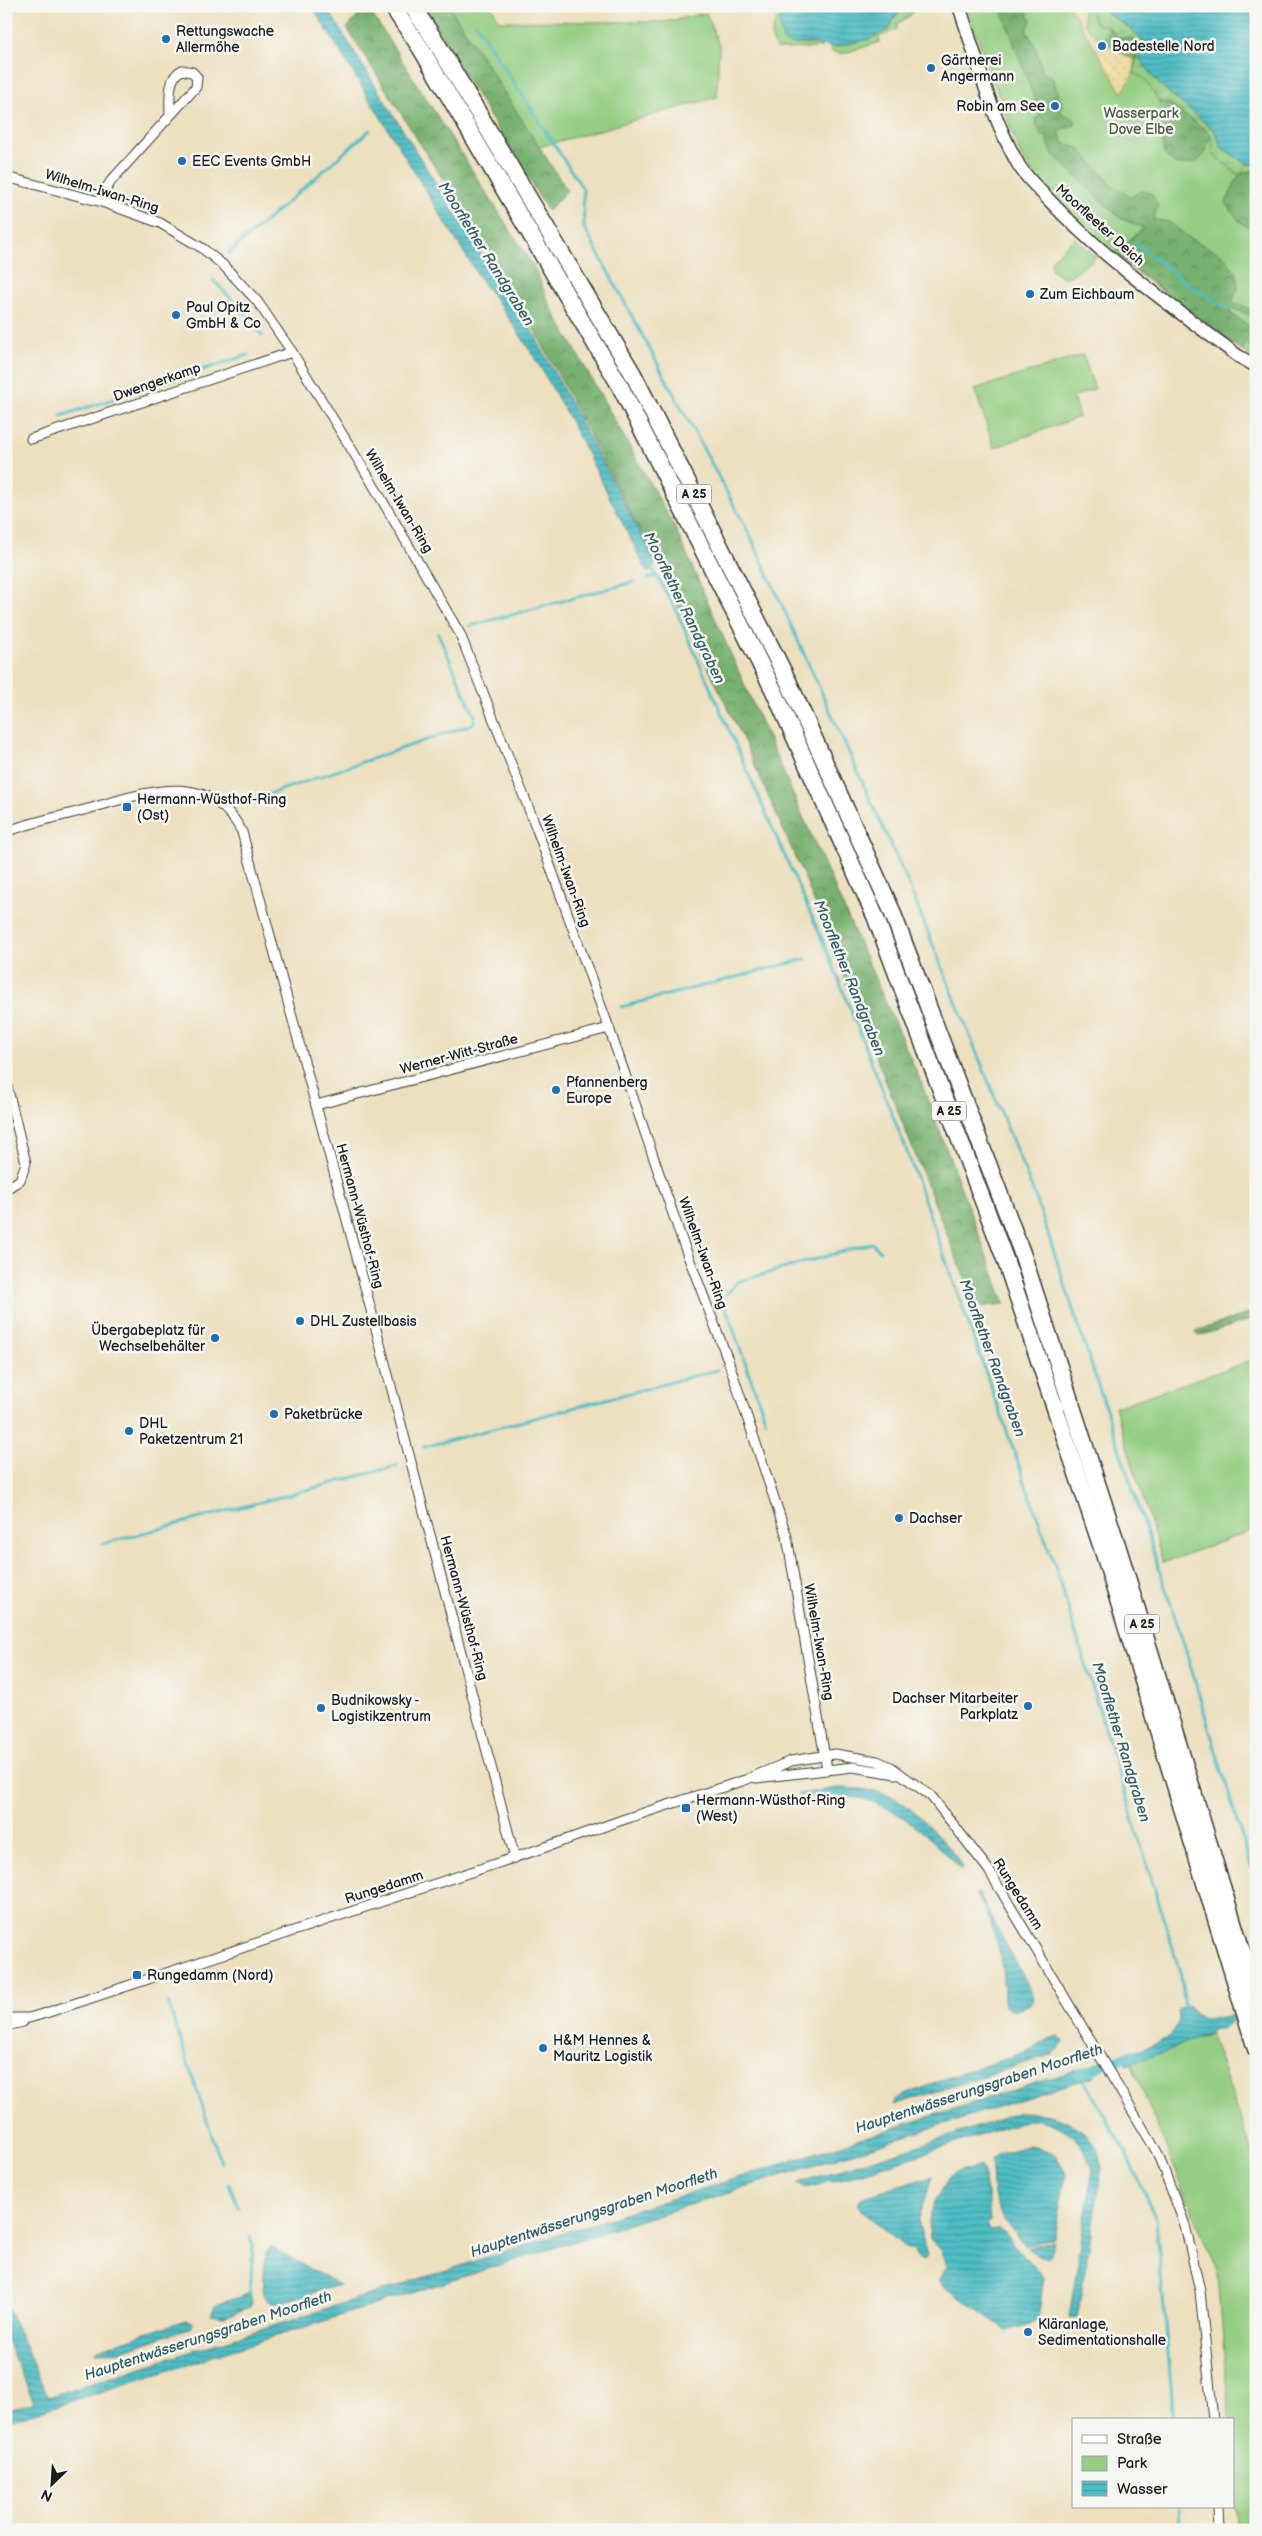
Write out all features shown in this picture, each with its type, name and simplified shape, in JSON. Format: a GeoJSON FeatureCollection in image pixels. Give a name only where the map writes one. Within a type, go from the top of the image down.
{"type":"FeatureCollection","features":[{"type":"Feature","properties":{"kind":"highway"},"geometry":{"type":"LineString","coordinates":[[385,6],[420,47]]}},
{"type":"Feature","properties":{"kind":"highway","name":"A 25"},"geometry":{"type":"LineString","coordinates":[[392,6],[420,47],[619,384],[774,690],[875,916],[1014,1286],[1104,1554],[1249,2001]]}},
{"type":"Feature","properties":{"kind":"highway","name":"A 25"},"geometry":{"type":"LineString","coordinates":[[412,6],[633,374],[788,682],[891,909],[1025,1262],[1118,1548],[1249,2001],[1247,2023],[1256,2048]]}},
{"type":"Feature","properties":{"kind":"street","name":"Moorfleeter Deich"},"geometry":{"type":"LineString","coordinates":[[959,6],[1003,134],[1018,164],[1079,230],[1138,280],[1238,356],[1256,366]]}},
{"type":"Feature","properties":{"kind":"street"},"geometry":{"type":"LineString","coordinates":[[102,202],[111,181],[196,87],[197,77],[192,72],[182,70],[175,75],[171,88],[170,115]]}},
{"type":"Feature","properties":{"kind":"street","name":"Wilhelm-Iwan-Ring"},"geometry":{"type":"LineString","coordinates":[[6,177],[102,202],[160,223],[208,252],[257,301],[292,352],[368,476],[460,634],[536,827],[609,1028],[682,1240],[728,1360],[787,1537],[827,1769]]}},
{"type":"Feature","properties":{"kind":"street","name":"Dwengerkamp"},"geometry":{"type":"LineString","coordinates":[[31,439],[292,352]]}},
{"type":"Feature","properties":{"kind":"street","name":"Hermann-Wüsthof-Ring"},"geometry":{"type":"LineString","coordinates":[[6,832],[164,790],[182,789],[198,793],[225,808],[239,826],[247,845],[515,1858]]}},
{"type":"Feature","properties":{"kind":"street","name":"Werner-Witt-Straße"},"geometry":{"type":"LineString","coordinates":[[316,1105],[609,1028]]}},
{"type":"Feature","properties":{"kind":"street"},"geometry":{"type":"LineString","coordinates":[[6,1082],[26,1158],[24,1173],[20,1180],[6,1189]]}},
{"type":"Feature","properties":{"kind":"street","name":"Rungedamm"},"geometry":{"type":"LineString","coordinates":[[6,2026],[515,1858],[745,1780],[791,1761],[825,1755],[848,1755],[877,1761],[891,1767],[937,1802],[988,1869],[1157,2152],[1185,2225],[1200,2291],[1213,2418]]}},
{"type":"Feature","properties":{"kind":"street","name":"Rungedamm"},"geometry":{"type":"LineString","coordinates":[[745,1780],[853,1767],[875,1769],[906,1778]]}},
{"type":"Feature","properties":{"kind":"street","name":"Rungedamm"},"geometry":{"type":"LineString","coordinates":[[6,2018],[29,2018]]}},
{"type":"Feature","properties":{"kind":"street"},"geometry":{"type":"LineString","coordinates":[[1218,2508],[1219,2530]]}},
{"type":"Feature","properties":{"kind":"green space"},"geometry":{"type":"Polygon","coordinates":[[[367,6],[535,269],[550,305],[674,526],[921,1082],[1005,1304],[976,1307],[805,879],[743,739],[658,565],[519,300],[347,28],[367,6]]]}},
{"type":"Feature","properties":{"kind":"green space"},"geometry":{"type":"Polygon","coordinates":[[[422,6],[449,6],[567,190],[548,211],[422,6]]]}},
{"type":"Feature","properties":{"kind":"green space"},"geometry":{"type":"Polygon","coordinates":[[[449,6],[491,6],[500,21],[664,22],[706,13],[719,45],[717,97],[539,147],[449,6]]]}},
{"type":"Feature","properties":{"kind":"green space"},"geometry":{"type":"Polygon","coordinates":[[[781,6],[792,6],[779,21],[789,44],[822,45],[821,48],[776,49],[771,36],[781,6]]]}},
{"type":"Feature","properties":{"kind":"green space"},"geometry":{"type":"Polygon","coordinates":[[[907,6],[917,6],[911,15],[897,24],[897,29],[879,37],[880,42],[842,54],[832,52],[829,46],[834,47],[890,29],[894,17],[907,6]]]}},
{"type":"Feature","properties":{"kind":"green space","name":"Wasserpark Dove Elbe"},"geometry":{"type":"Polygon","coordinates":[[[966,6],[1256,6],[1256,359],[1242,351],[1139,274],[1078,222],[1039,182],[1021,156],[966,6]]]}},
{"type":"Feature","properties":{"kind":"green space"},"geometry":{"type":"Polygon","coordinates":[[[1000,6],[1024,6],[1031,21],[1026,30],[1036,47],[1043,73],[1052,77],[1062,103],[1060,112],[1075,120],[1075,125],[1059,131],[1064,144],[1079,148],[1111,184],[1131,197],[1141,191],[1151,193],[1158,205],[1153,220],[1169,222],[1188,237],[1222,255],[1237,274],[1238,289],[1232,301],[1250,309],[1256,309],[1256,317],[1231,308],[1230,313],[1256,331],[1256,349],[1246,344],[1242,351],[1114,253],[1144,228],[1120,218],[1052,153],[1046,136],[1041,136],[1035,119],[1041,116],[1000,6]]]}},
{"type":"Feature","properties":{"kind":"green space"},"geometry":{"type":"Polygon","coordinates":[[[1088,6],[1100,6],[1135,32],[1144,43],[1139,58],[1161,86],[1214,130],[1222,148],[1247,164],[1256,164],[1256,169],[1239,175],[1214,155],[1211,134],[1170,104],[1159,101],[1144,78],[1134,73],[1139,44],[1135,39],[1117,37],[1110,28],[1096,23],[1088,6]]]}},
{"type":"Feature","properties":{"kind":"green space"},"geometry":{"type":"Polygon","coordinates":[[[1110,28],[1117,37],[1135,39],[1139,44],[1135,60],[1117,52],[1104,40],[1110,28]]]}},
{"type":"Feature","properties":{"kind":"green space"},"geometry":{"type":"Polygon","coordinates":[[[1159,101],[1170,104],[1211,134],[1204,154],[1197,161],[1185,165],[1176,165],[1164,154],[1159,101]]]}},
{"type":"Feature","properties":{"kind":"green space"},"geometry":{"type":"Polygon","coordinates":[[[1256,169],[1256,231],[1240,222],[1226,203],[1239,175],[1256,169]]]}},
{"type":"Feature","properties":{"kind":"green space"},"geometry":{"type":"Polygon","coordinates":[[[1075,238],[1095,255],[1094,259],[1070,276],[1062,277],[1052,270],[1051,260],[1075,238]]]}},
{"type":"Feature","properties":{"kind":"green space"},"geometry":{"type":"Polygon","coordinates":[[[1083,355],[1095,389],[1073,397],[1079,417],[994,448],[975,389],[1083,355]]]}},
{"type":"Feature","properties":{"kind":"green space"},"geometry":{"type":"Polygon","coordinates":[[[1256,1311],[1256,1318],[1199,1336],[1196,1334],[1196,1331],[1256,1311]]]}},
{"type":"Feature","properties":{"kind":"green space"},"geometry":{"type":"Polygon","coordinates":[[[1256,1359],[1256,1529],[1163,1563],[1115,1407],[1256,1359]]]}},
{"type":"Feature","properties":{"kind":"green space"},"geometry":{"type":"Polygon","coordinates":[[[1210,2033],[1256,2162],[1256,2530],[1236,2530],[1234,2418],[1229,2418],[1218,2273],[1131,2063],[1210,2033]]]}},
{"type":"Feature","properties":{"kind":"sand","name":"Badestelle Nord"},"geometry":{"type":"Polygon","coordinates":[[[1067,6],[1083,6],[1086,26],[1109,45],[1135,60],[1134,73],[1122,93],[1072,10],[1067,6]]]}},
{"type":"Feature","properties":{"kind":"water"},"geometry":{"type":"Polygon","coordinates":[[[316,6],[326,6],[448,203],[529,325],[656,563],[648,573],[591,460],[530,350],[482,282],[314,9],[316,6]]]}},
{"type":"Feature","properties":{"kind":"water"},"geometry":{"type":"Polygon","coordinates":[[[792,6],[907,6],[894,17],[890,28],[870,39],[834,47],[813,43],[789,44],[783,41],[779,21],[792,6]]]}},
{"type":"Feature","properties":{"kind":"water"},"geometry":{"type":"Polygon","coordinates":[[[1100,6],[1256,6],[1256,164],[1247,164],[1222,148],[1214,130],[1161,86],[1139,58],[1144,43],[1140,37],[1100,6]]]}},
{"type":"Feature","properties":{"kind":"water"},"geometry":{"type":"Polygon","coordinates":[[[838,1788],[869,1790],[892,1797],[902,1803],[923,1820],[958,1859],[963,1869],[961,1870],[920,1830],[884,1807],[853,1797],[800,1796],[797,1794],[838,1788]]]}},
{"type":"Feature","properties":{"kind":"water"},"geometry":{"type":"Polygon","coordinates":[[[978,1892],[1034,1997],[1033,2002],[1021,2008],[1011,2010],[1004,2005],[1003,1976],[995,1935],[977,1896],[978,1892]]]}},
{"type":"Feature","properties":{"kind":"water"},"geometry":{"type":"Polygon","coordinates":[[[1190,2006],[1203,2019],[1231,2016],[1256,2008],[1256,2013],[1233,2020],[1221,2029],[1215,2029],[1172,2049],[1126,2065],[1121,2055],[1150,2046],[1168,2037],[1178,2021],[1177,2010],[1190,2006]]]}},
{"type":"Feature","properties":{"kind":"water"},"geometry":{"type":"Polygon","coordinates":[[[1058,2036],[1063,2041],[1059,2049],[1053,2054],[894,2105],[895,2100],[944,2079],[1027,2051],[1058,2036]]]}},
{"type":"Feature","properties":{"kind":"water"},"geometry":{"type":"Polygon","coordinates":[[[1089,2066],[1095,2076],[6,2422],[6,2411],[34,2402],[6,2339],[6,2304],[48,2397],[1089,2066]]]}},
{"type":"Feature","properties":{"kind":"water"},"geometry":{"type":"Polygon","coordinates":[[[1020,2112],[1031,2112],[1062,2119],[1088,2136],[1098,2153],[1102,2168],[1077,2319],[1069,2317],[1093,2170],[1083,2149],[1062,2128],[1031,2119],[863,2173],[833,2181],[827,2180],[823,2184],[806,2188],[797,2183],[953,2135],[1020,2112]]]}},
{"type":"Feature","properties":{"kind":"water"},"geometry":{"type":"Polygon","coordinates":[[[1030,2145],[1056,2155],[1066,2174],[1054,2237],[1026,2246],[1004,2220],[994,2196],[991,2160],[999,2154],[1030,2145]]]}},
{"type":"Feature","properties":{"kind":"water"},"geometry":{"type":"Polygon","coordinates":[[[980,2166],[988,2199],[990,2220],[987,2225],[990,2230],[999,2229],[1044,2277],[1038,2319],[1034,2322],[1006,2330],[944,2287],[939,2278],[946,2266],[941,2249],[930,2238],[928,2223],[935,2200],[947,2180],[954,2174],[980,2166]]]}},
{"type":"Feature","properties":{"kind":"water"},"geometry":{"type":"Polygon","coordinates":[[[933,2176],[918,2221],[927,2256],[923,2261],[918,2258],[913,2249],[907,2249],[861,2210],[857,2203],[860,2198],[933,2176]]]}},
{"type":"Feature","properties":{"kind":"water"},"geometry":{"type":"Polygon","coordinates":[[[1053,2240],[1051,2253],[1048,2258],[1037,2255],[1028,2248],[1053,2240]]]}},
{"type":"Feature","properties":{"kind":"water"},"geometry":{"type":"Polygon","coordinates":[[[270,2247],[340,2285],[281,2302],[269,2302],[263,2295],[265,2253],[270,2247]]]}},
{"type":"Feature","properties":{"kind":"water"},"geometry":{"type":"Polygon","coordinates":[[[250,2293],[252,2301],[250,2307],[223,2317],[211,2315],[216,2305],[250,2293]]]}},
{"type":"Feature","properties":{"kind":"water"},"geometry":{"type":"Polygon","coordinates":[[[185,2320],[192,2322],[191,2327],[122,2351],[96,2352],[98,2349],[185,2320]]]}},
{"type":"Feature","properties":{"kind":"waterway"},"geometry":{"type":"LineString","coordinates":[[476,24],[583,189],[584,227],[751,537],[905,876],[1037,1201],[1180,1632],[1256,1883]]}},
{"type":"Feature","properties":{"kind":"waterway"},"geometry":{"type":"LineString","coordinates":[[229,253],[370,130]]}},
{"type":"Feature","properties":{"kind":"waterway"},"geometry":{"type":"LineString","coordinates":[[1136,243],[1186,283],[1228,309]]}},
{"type":"Feature","properties":{"kind":"waterway"},"geometry":{"type":"LineString","coordinates":[[213,280],[251,319],[262,336]]}},
{"type":"Feature","properties":{"kind":"waterway"},"geometry":{"type":"LineString","coordinates":[[61,416],[248,355]]}},
{"type":"Feature","properties":{"kind":"waterway","name":"Moorflether Randgraben"},"geometry":{"type":"LineString","coordinates":[[651,566],[675,608],[828,953],[906,1149],[1055,1566],[1181,1975],[1185,2011]]}},
{"type":"Feature","properties":{"kind":"waterway"},"geometry":{"type":"LineString","coordinates":[[648,578],[656,576]]}},
{"type":"Feature","properties":{"kind":"waterway"},"geometry":{"type":"LineString","coordinates":[[470,626],[633,582]]}},
{"type":"Feature","properties":{"kind":"waterway"},"geometry":{"type":"LineString","coordinates":[[246,802],[473,724],[475,717],[438,633]]}},
{"type":"Feature","properties":{"kind":"waterway"},"geometry":{"type":"LineString","coordinates":[[621,1007],[806,959]]}},
{"type":"Feature","properties":{"kind":"waterway"},"geometry":{"type":"LineString","coordinates":[[727,1294],[737,1282],[872,1243],[880,1251]]}},
{"type":"Feature","properties":{"kind":"waterway"},"geometry":{"type":"LineString","coordinates":[[724,1303],[766,1421]]}},
{"type":"Feature","properties":{"kind":"waterway"},"geometry":{"type":"LineString","coordinates":[[424,1447],[717,1370]]}},
{"type":"Feature","properties":{"kind":"waterway"},"geometry":{"type":"LineString","coordinates":[[102,1544],[397,1466]]}},
{"type":"Feature","properties":{"kind":"waterway"},"geometry":{"type":"LineString","coordinates":[[168,2003],[221,2163]]}},
{"type":"Feature","properties":{"kind":"waterway","name":"Hauptentwässerungsgraben Moorfleth"},"geometry":{"type":"LineString","coordinates":[[1079,2074],[1134,2054]]}},
{"type":"Feature","properties":{"kind":"waterway"},"geometry":{"type":"LineString","coordinates":[[1082,2077],[1122,2145],[1156,2219],[1174,2418]]}},
{"type":"Feature","properties":{"kind":"waterway"},"geometry":{"type":"LineString","coordinates":[[229,2184],[239,2208]]}},
{"type":"Feature","properties":{"kind":"waterway"},"geometry":{"type":"LineString","coordinates":[[250,2237],[253,2246],[250,2293]]}},
{"type":"Feature","properties":{"kind":"waterway"},"geometry":{"type":"LineString","coordinates":[[1179,2508],[1180,2530]]}},
{"type":"Feature","properties":{"kind":"place","name":"Rettungswache Allermöhe"},"geometry":{"type":"Point","coordinates":[166,39]}},
{"type":"Feature","properties":{"kind":"place","name":"Badestelle Nord"},"geometry":{"type":"Point","coordinates":[1102,46]}},
{"type":"Feature","properties":{"kind":"place","name":"Gärtnerei Angermann"},"geometry":{"type":"Point","coordinates":[931,68]}},
{"type":"Feature","properties":{"kind":"place","name":"Robin am See"},"geometry":{"type":"Point","coordinates":[1055,106]}},
{"type":"Feature","properties":{"kind":"place","name":"EEC Events GmbH"},"geometry":{"type":"Point","coordinates":[182,161]}},
{"type":"Feature","properties":{"kind":"place","name":"Zum Eichbaum"},"geometry":{"type":"Point","coordinates":[1030,294]}},
{"type":"Feature","properties":{"kind":"place","name":"Paul Opitz GmbH & Co"},"geometry":{"type":"Point","coordinates":[176,315]}},
{"type":"Feature","properties":{"kind":"place","name":"Hermann-Wüsthof-Ring (Ost)"},"geometry":{"type":"Point","coordinates":[127,807]}},
{"type":"Feature","properties":{"kind":"place","name":"Pfannenberg Europe"},"geometry":{"type":"Point","coordinates":[556,1090]}},
{"type":"Feature","properties":{"kind":"place","name":"DHL Zustellbasis"},"geometry":{"type":"Point","coordinates":[300,1321]}},
{"type":"Feature","properties":{"kind":"place","name":"Übergabeplatz für Wechselbehälter"},"geometry":{"type":"Point","coordinates":[215,1338]}},
{"type":"Feature","properties":{"kind":"place","name":"Paketbrücke"},"geometry":{"type":"Point","coordinates":[274,1414]}},
{"type":"Feature","properties":{"kind":"place","name":"DHL Paketzentrum 21"},"geometry":{"type":"Point","coordinates":[129,1431]}},
{"type":"Feature","properties":{"kind":"place","name":"Dachser"},"geometry":{"type":"Point","coordinates":[899,1518]}},
{"type":"Feature","properties":{"kind":"place","name":"Dachser Mitarbeiter Parkplatz"},"geometry":{"type":"Point","coordinates":[1028,1706]}},
{"type":"Feature","properties":{"kind":"place","name":"Budnikowsky - Logistikzentrum"},"geometry":{"type":"Point","coordinates":[321,1708]}},
{"type":"Feature","properties":{"kind":"place","name":"Hermann-Wüsthof-Ring (West)"},"geometry":{"type":"Point","coordinates":[686,1808]}},
{"type":"Feature","properties":{"kind":"place","name":"Rungedamm (Nord)"},"geometry":{"type":"Point","coordinates":[137,1975]}},
{"type":"Feature","properties":{"kind":"place","name":"H&M Hennes & Mauritz Logistik"},"geometry":{"type":"Point","coordinates":[543,2048]}},
{"type":"Feature","properties":{"kind":"place","name":"Kläranlage, Sedimentationshalle"},"geometry":{"type":"Point","coordinates":[1028,2332]}}]}
